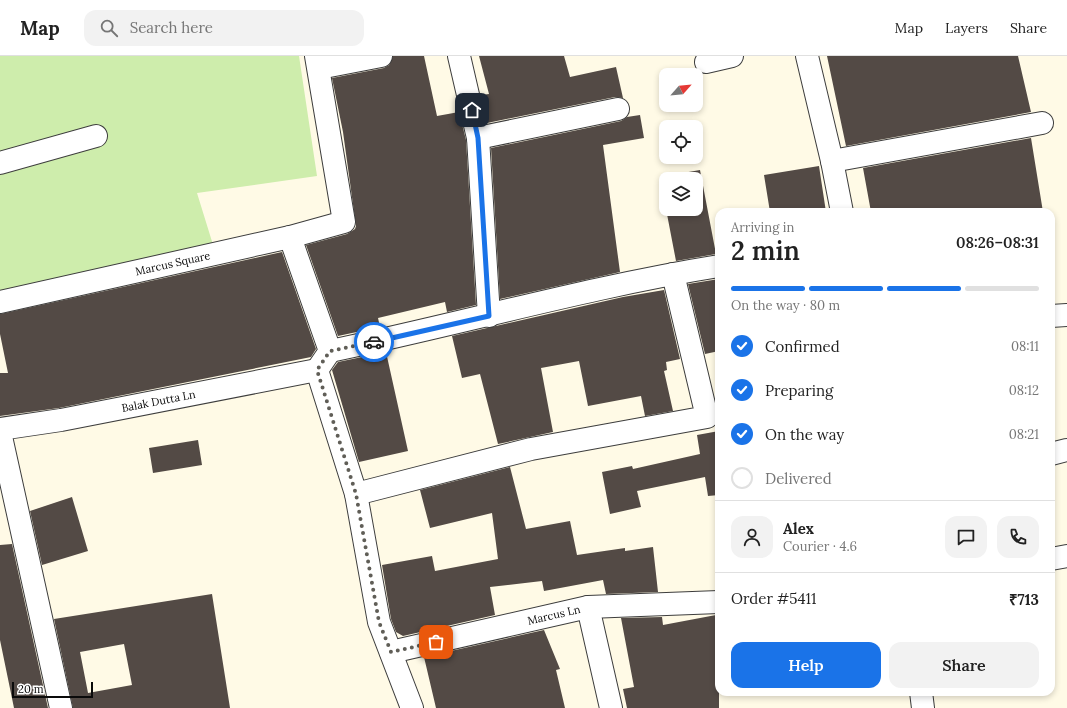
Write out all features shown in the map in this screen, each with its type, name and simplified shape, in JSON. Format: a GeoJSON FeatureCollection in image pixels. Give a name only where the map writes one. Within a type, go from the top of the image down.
{"type":"FeatureCollection","features":[{"type":"Feature","properties":{"kind":"street"},"geometry":{"type":"LineString","coordinates":[[318,62],[381,56]]}},
{"type":"Feature","properties":{"kind":"street"},"geometry":{"type":"LineString","coordinates":[[459,56],[478,138],[489,316]]}},
{"type":"Feature","properties":{"kind":"street"},"geometry":{"type":"LineString","coordinates":[[706,62],[732,56]]}},
{"type":"Feature","properties":{"kind":"street"},"geometry":{"type":"LineString","coordinates":[[807,56],[832,161],[841,208]]}},
{"type":"Feature","properties":{"kind":"street","name":"Marcus Square"},"geometry":{"type":"LineString","coordinates":[[0,302],[290,237],[344,222],[318,62]]}},
{"type":"Feature","properties":{"kind":"street"},"geometry":{"type":"LineString","coordinates":[[478,138],[618,109]]}},
{"type":"Feature","properties":{"kind":"street"},"geometry":{"type":"LineString","coordinates":[[832,161],[1042,123]]}},
{"type":"Feature","properties":{"kind":"street"},"geometry":{"type":"LineString","coordinates":[[0,163],[96,136]]}},
{"type":"Feature","properties":{"kind":"street"},"geometry":{"type":"LineString","coordinates":[[290,237],[330,351]]}},
{"type":"Feature","properties":{"kind":"street"},"geometry":{"type":"LineString","coordinates":[[411,708],[379,622],[356,494],[317,370],[330,351],[412,334],[673,274],[715,267]]}},
{"type":"Feature","properties":{"kind":"street"},"geometry":{"type":"LineString","coordinates":[[356,494],[531,449],[707,416],[673,274]]}},
{"type":"Feature","properties":{"kind":"street"},"geometry":{"type":"LineString","coordinates":[[1055,316],[1067,315]]}},
{"type":"Feature","properties":{"kind":"street","name":"Balak Dutta Ln"},"geometry":{"type":"LineString","coordinates":[[0,431],[317,370]]}},
{"type":"Feature","properties":{"kind":"street"},"geometry":{"type":"LineString","coordinates":[[0,431],[61,708]]}},
{"type":"Feature","properties":{"kind":"street"},"geometry":{"type":"LineString","coordinates":[[1055,453],[1067,450]]}},
{"type":"Feature","properties":{"kind":"street"},"geometry":{"type":"LineString","coordinates":[[1055,558],[1067,556]]}},
{"type":"Feature","properties":{"kind":"street","name":"Marcus Ln"},"geometry":{"type":"LineString","coordinates":[[391,652],[588,607],[715,602]]}},
{"type":"Feature","properties":{"kind":"street"},"geometry":{"type":"LineString","coordinates":[[588,607],[611,708]]}},
{"type":"Feature","properties":{"kind":"street"},"geometry":{"type":"LineString","coordinates":[[922,696],[924,708]]}},
{"type":"Feature","properties":{"kind":"green space"},"geometry":{"type":"Polygon","coordinates":[[[0,56],[299,56],[317,176],[197,193],[214,248],[0,296],[0,56]]]}},
{"type":"Feature","properties":{"kind":"building"},"geometry":{"type":"Polygon","coordinates":[[[393,56],[424,56],[437,116],[459,112],[466,140],[476,305],[447,312],[445,302],[378,318],[380,327],[338,336],[306,245],[347,234],[355,229],[356,226],[343,132],[332,78],[384,68],[389,65],[393,56]]]}},
{"type":"Feature","properties":{"kind":"building"},"geometry":{"type":"Polygon","coordinates":[[[479,56],[564,56],[570,77],[616,67],[623,98],[615,97],[487,123],[481,95],[489,94],[479,56]]]}},
{"type":"Feature","properties":{"kind":"building"},"geometry":{"type":"Polygon","coordinates":[[[827,56],[1018,56],[1031,112],[846,146],[827,56]]]}},
{"type":"Feature","properties":{"kind":"building"},"geometry":{"type":"Polygon","coordinates":[[[640,115],[644,138],[603,145],[620,272],[500,299],[491,148],[621,121],[627,117],[640,115]]]}},
{"type":"Feature","properties":{"kind":"building"},"geometry":{"type":"Polygon","coordinates":[[[1031,138],[1042,208],[870,208],[863,168],[1031,138]]]}},
{"type":"Feature","properties":{"kind":"building"},"geometry":{"type":"Polygon","coordinates":[[[819,166],[825,208],[769,208],[764,175],[819,166]]]}},
{"type":"Feature","properties":{"kind":"building"},"geometry":{"type":"Polygon","coordinates":[[[700,170],[700,172],[689,172],[700,170]]]}},
{"type":"Feature","properties":{"kind":"building"},"geometry":{"type":"Polygon","coordinates":[[[703,186],[715,254],[676,261],[667,216],[703,216],[703,186]]]}},
{"type":"Feature","properties":{"kind":"building"},"geometry":{"type":"Polygon","coordinates":[[[282,252],[316,349],[311,357],[59,408],[0,416],[0,373],[8,373],[0,334],[0,314],[282,252]]]}},
{"type":"Feature","properties":{"kind":"building"},"geometry":{"type":"Polygon","coordinates":[[[715,280],[715,352],[705,354],[688,284],[715,280]]]}},
{"type":"Feature","properties":{"kind":"building"},"geometry":{"type":"Polygon","coordinates":[[[664,290],[680,359],[666,362],[667,370],[664,371],[673,411],[645,416],[641,396],[588,406],[579,361],[541,368],[553,432],[498,444],[480,374],[462,378],[452,336],[623,297],[664,290]]]}},
{"type":"Feature","properties":{"kind":"building"},"geometry":{"type":"Polygon","coordinates":[[[386,352],[408,451],[359,462],[332,370],[338,362],[386,352]]]}},
{"type":"Feature","properties":{"kind":"building"},"geometry":{"type":"Polygon","coordinates":[[[715,432],[715,495],[708,496],[705,477],[637,491],[641,507],[610,514],[602,472],[632,466],[633,469],[700,454],[697,435],[715,432]]]}},
{"type":"Feature","properties":{"kind":"building"},"geometry":{"type":"Polygon","coordinates":[[[198,440],[202,465],[153,473],[149,448],[198,440]]]}},
{"type":"Feature","properties":{"kind":"building"},"geometry":{"type":"Polygon","coordinates":[[[510,467],[526,529],[570,521],[577,555],[625,548],[625,551],[653,547],[658,592],[606,594],[603,580],[544,591],[542,581],[490,587],[495,615],[403,636],[396,632],[391,619],[382,565],[432,556],[435,571],[498,559],[492,513],[430,528],[420,490],[510,467]]]}},
{"type":"Feature","properties":{"kind":"building"},"geometry":{"type":"Polygon","coordinates":[[[72,497],[88,551],[42,565],[30,511],[72,497]]]}},
{"type":"Feature","properties":{"kind":"building"},"geometry":{"type":"Polygon","coordinates":[[[12,544],[48,708],[14,708],[0,640],[0,545],[12,544]]]}},
{"type":"Feature","properties":{"kind":"building"},"geometry":{"type":"Polygon","coordinates":[[[212,594],[230,708],[73,708],[54,619],[212,594]],[[124,644],[80,652],[88,693],[132,685],[124,644]]]}},
{"type":"Feature","properties":{"kind":"building"},"geometry":{"type":"Polygon","coordinates":[[[715,615],[715,696],[719,696],[719,708],[627,708],[623,689],[634,687],[621,618],[662,617],[663,625],[715,615]]]}},
{"type":"Feature","properties":{"kind":"building"},"geometry":{"type":"Polygon","coordinates":[[[544,630],[560,669],[556,670],[565,708],[436,708],[424,657],[544,630]]]}},
{"type":"Feature","properties":{"kind":"way so far"},"geometry":{"type":"LineString","coordinates":[[374,342],[330,351],[317,370],[356,494],[379,622],[391,652],[436,642]]}},
{"type":"Feature","properties":{"kind":"route"},"geometry":{"type":"LineString","coordinates":[[374,342],[489,316],[478,138],[472,110]]}}]}
